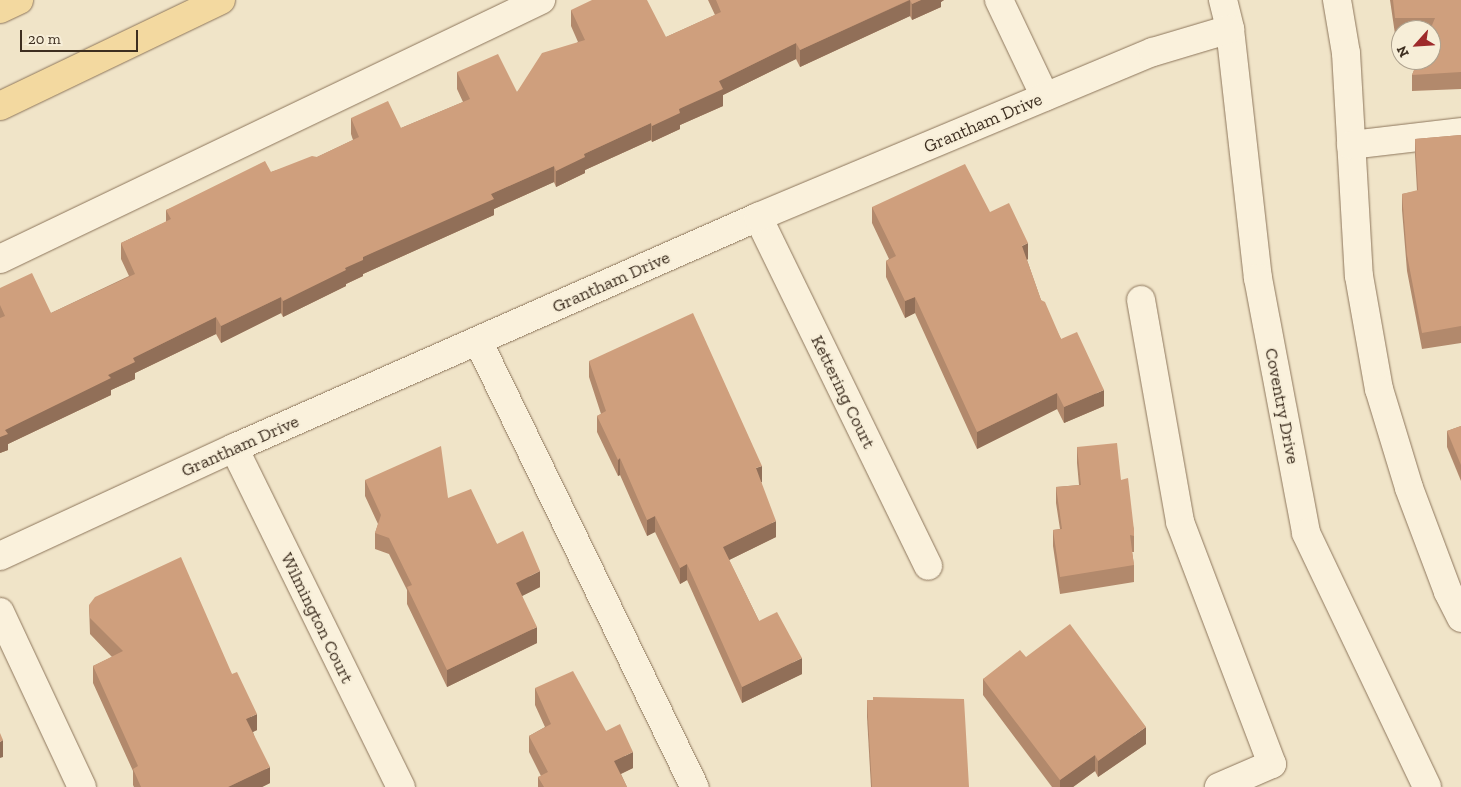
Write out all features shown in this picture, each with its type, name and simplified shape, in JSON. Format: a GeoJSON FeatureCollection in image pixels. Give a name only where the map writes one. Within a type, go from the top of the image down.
{"type":"FeatureCollection","features":[{"type":"Feature","properties":{"kind":"main road"},"geometry":{"type":"LineString","coordinates":[[0,9],[18,0]]}},
{"type":"Feature","properties":{"kind":"main road"},"geometry":{"type":"LineString","coordinates":[[0,106],[221,0]]}},
{"type":"Feature","properties":{"kind":"street"},"geometry":{"type":"LineString","coordinates":[[0,259],[541,0]]}},
{"type":"Feature","properties":{"kind":"street"},"geometry":{"type":"LineString","coordinates":[[998,0],[1045,97]]}},
{"type":"Feature","properties":{"kind":"street","name":"Coventry Drive"},"geometry":{"type":"LineString","coordinates":[[1223,0],[1230,29],[1258,278],[1306,533],[1427,787]]}},
{"type":"Feature","properties":{"kind":"street"},"geometry":{"type":"LineString","coordinates":[[1337,0],[1346,54],[1359,276],[1379,389],[1409,488],[1448,592],[1461,618]]}},
{"type":"Feature","properties":{"kind":"street","name":"Grantham Drive"},"geometry":{"type":"LineString","coordinates":[[0,556],[234,448],[758,217],[1153,52],[1230,29]]}},
{"type":"Feature","properties":{"kind":"street"},"geometry":{"type":"LineString","coordinates":[[1351,145],[1461,132]]}},
{"type":"Feature","properties":{"kind":"street","name":"Kettering Court"},"geometry":{"type":"LineString","coordinates":[[758,217],[928,566]]}},
{"type":"Feature","properties":{"kind":"street"},"geometry":{"type":"LineString","coordinates":[[1141,300],[1180,522],[1272,764],[1219,787]]}},
{"type":"Feature","properties":{"kind":"street"},"geometry":{"type":"LineString","coordinates":[[478,341],[695,787]]}},
{"type":"Feature","properties":{"kind":"street","name":"Wilmington Court"},"geometry":{"type":"LineString","coordinates":[[234,448],[401,787]]}},
{"type":"Feature","properties":{"kind":"street"},"geometry":{"type":"LineString","coordinates":[[0,612],[82,787]]}},
{"type":"Feature","properties":{"kind":"building"},"geometry":{"type":"Polygon","coordinates":[[[592,0],[647,0],[666,37],[721,12],[716,0],[909,0],[800,50],[796,43],[719,81],[723,89],[679,109],[680,113],[652,126],[651,123],[584,154],[585,157],[556,171],[554,166],[491,194],[494,199],[363,257],[363,260],[345,268],[346,270],[283,301],[281,297],[221,326],[216,317],[133,358],[135,362],[108,375],[111,378],[5,430],[8,434],[0,437],[0,318],[5,316],[0,305],[0,288],[32,273],[51,313],[135,274],[121,243],[171,219],[166,210],[265,161],[271,172],[312,156],[317,157],[359,137],[351,118],[388,101],[401,128],[470,99],[457,72],[498,54],[517,92],[542,53],[585,40],[571,10],[592,0]]]}},
{"type":"Feature","properties":{"kind":"building"},"geometry":{"type":"Polygon","coordinates":[[[910,0],[921,0],[912,4],[910,0]]]}},
{"type":"Feature","properties":{"kind":"building"},"geometry":{"type":"Polygon","coordinates":[[[1393,0],[1461,0],[1461,72],[1412,75],[1414,70],[1441,70],[1441,20],[1434,20],[1435,18],[1395,18],[1393,0]]]}},
{"type":"Feature","properties":{"kind":"building"},"geometry":{"type":"Polygon","coordinates":[[[1461,135],[1461,326],[1422,333],[1407,255],[1402,194],[1418,190],[1415,139],[1461,135]]]}},
{"type":"Feature","properties":{"kind":"building"},"geometry":{"type":"Polygon","coordinates":[[[965,164],[990,212],[1009,203],[1028,243],[1022,246],[1041,300],[1045,302],[1061,339],[1077,332],[1104,390],[1064,407],[1057,393],[977,432],[915,297],[905,301],[886,261],[896,256],[872,207],[965,164]]]}},
{"type":"Feature","properties":{"kind":"building"},"geometry":{"type":"Polygon","coordinates":[[[693,313],[762,466],[756,468],[776,521],[723,547],[759,621],[777,612],[802,658],[742,687],[687,564],[680,568],[655,516],[647,520],[620,458],[618,460],[597,416],[606,411],[589,361],[693,313]]]}},
{"type":"Feature","properties":{"kind":"building"},"geometry":{"type":"Polygon","coordinates":[[[1461,426],[1461,465],[1447,431],[1461,426]]]}},
{"type":"Feature","properties":{"kind":"building"},"geometry":{"type":"Polygon","coordinates":[[[1117,443],[1121,480],[1128,478],[1134,530],[1134,536],[1130,535],[1134,565],[1060,577],[1053,530],[1062,529],[1056,487],[1081,485],[1077,447],[1117,443]]]}},
{"type":"Feature","properties":{"kind":"building"},"geometry":{"type":"Polygon","coordinates":[[[441,446],[448,498],[471,489],[497,544],[523,531],[540,571],[516,583],[537,627],[447,670],[407,587],[412,585],[389,538],[375,533],[381,515],[365,480],[441,446]]]}},
{"type":"Feature","properties":{"kind":"building"},"geometry":{"type":"Polygon","coordinates":[[[181,557],[232,674],[237,672],[257,714],[246,719],[270,767],[228,787],[141,787],[133,769],[138,766],[93,666],[123,651],[90,618],[89,605],[95,597],[181,557]]]}},
{"type":"Feature","properties":{"kind":"building"},"geometry":{"type":"Polygon","coordinates":[[[1070,624],[1146,727],[1098,761],[1095,755],[1060,780],[983,679],[1020,650],[1026,657],[1070,624]]]}},
{"type":"Feature","properties":{"kind":"building"},"geometry":{"type":"Polygon","coordinates":[[[573,671],[606,731],[620,724],[633,752],[614,761],[627,787],[544,787],[538,777],[548,772],[529,736],[551,724],[535,688],[573,671]]]}},
{"type":"Feature","properties":{"kind":"building"},"geometry":{"type":"Polygon","coordinates":[[[873,697],[964,699],[969,787],[872,787],[867,700],[873,700],[873,697]]]}}]}
